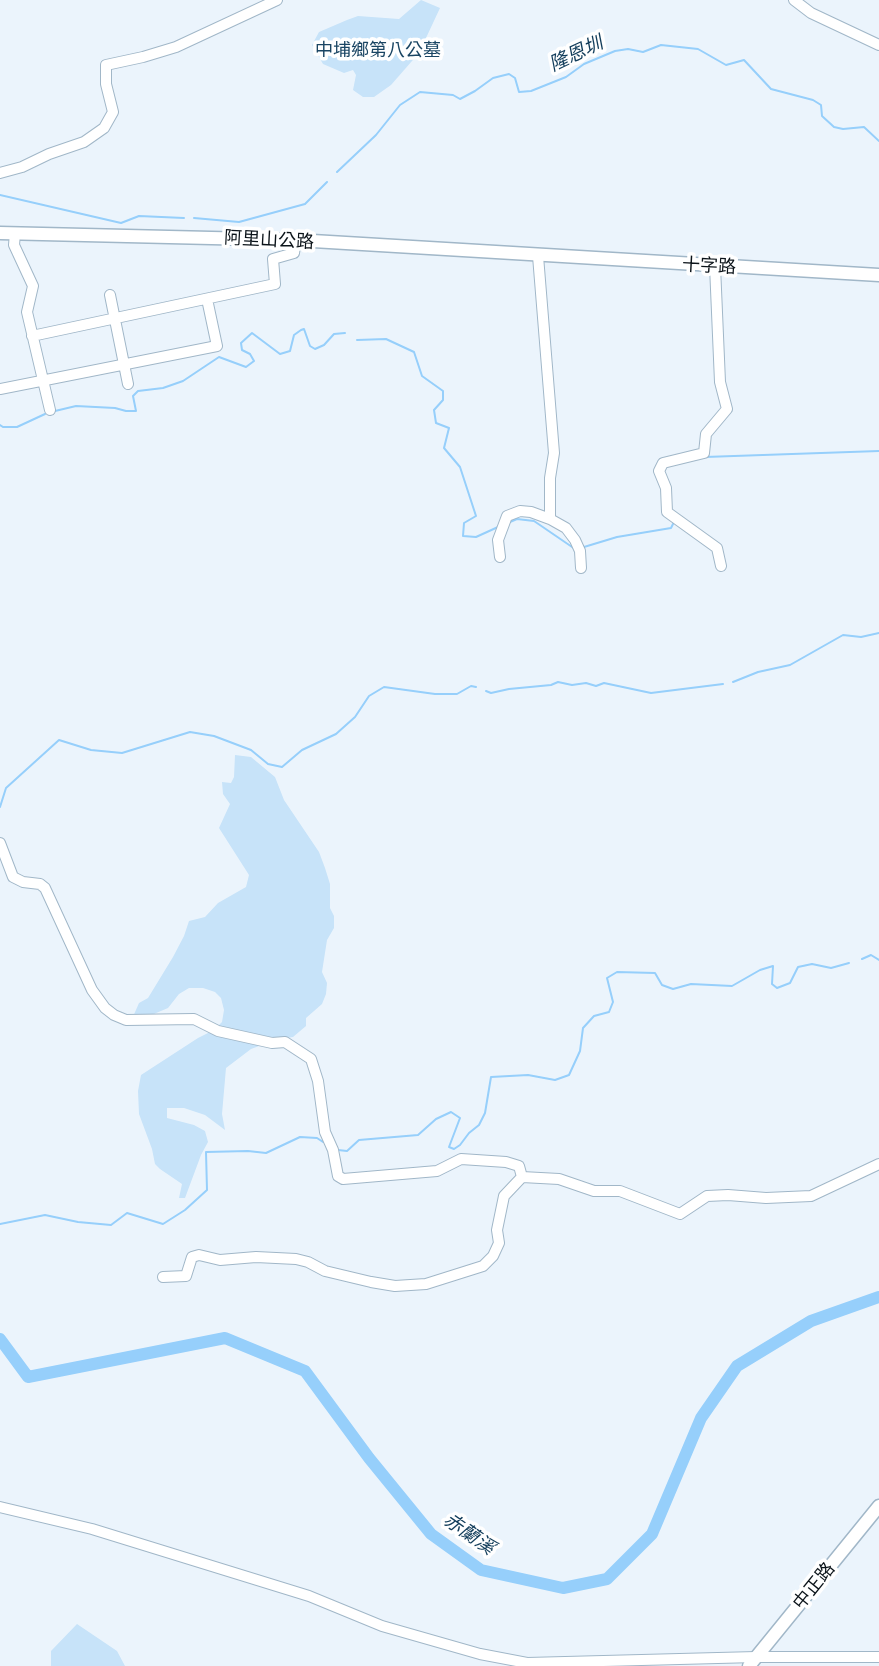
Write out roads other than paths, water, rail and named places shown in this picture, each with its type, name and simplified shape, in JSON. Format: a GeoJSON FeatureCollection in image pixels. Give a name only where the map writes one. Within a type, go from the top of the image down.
{"type":"FeatureCollection","features":[{"type":"Feature","properties":{"kind":"main road","name":"阿里山公路"},"geometry":{"type":"LineString","coordinates":[[0,233],[296,240],[538,256]]}},
{"type":"Feature","properties":{"kind":"main road","name":"十字路"},"geometry":{"type":"LineString","coordinates":[[538,256],[879,275]]}},
{"type":"Feature","properties":{"kind":"main road","name":"中正路"},"geometry":{"type":"LineString","coordinates":[[757,1662],[879,1506]]}},
{"type":"Feature","properties":{"kind":"main road","name":"中正路"},"geometry":{"type":"LineString","coordinates":[[757,1662],[879,1516]]}},
{"type":"Feature","properties":{"kind":"street"},"geometry":{"type":"LineString","coordinates":[[0,173],[85,142],[104,128],[113,112],[106,84],[106,65],[143,57],[184,43],[277,0]]}},
{"type":"Feature","properties":{"kind":"street"},"geometry":{"type":"LineString","coordinates":[[794,0],[811,13],[879,45]]}},
{"type":"Feature","properties":{"kind":"street"},"geometry":{"type":"LineString","coordinates":[[15,233],[14,245],[33,286],[27,312],[50,410]]}},
{"type":"Feature","properties":{"kind":"street"},"geometry":{"type":"LineString","coordinates":[[32,336],[275,284],[273,259],[295,253],[296,240]]}},
{"type":"Feature","properties":{"kind":"street"},"geometry":{"type":"LineString","coordinates":[[538,256],[554,453],[550,478],[550,519]]}},
{"type":"Feature","properties":{"kind":"street"},"geometry":{"type":"LineString","coordinates":[[715,266],[720,382],[727,409],[706,435],[704,453],[663,463],[659,471],[666,488],[667,512],[717,548],[721,566]]}},
{"type":"Feature","properties":{"kind":"street"},"geometry":{"type":"LineString","coordinates":[[110,295],[128,384]]}},
{"type":"Feature","properties":{"kind":"street"},"geometry":{"type":"LineString","coordinates":[[0,389],[217,346],[207,299]]}},
{"type":"Feature","properties":{"kind":"street"},"geometry":{"type":"LineString","coordinates":[[500,557],[498,540],[507,516],[520,511],[531,512],[566,528],[580,551],[581,568]]}},
{"type":"Feature","properties":{"kind":"street"},"geometry":{"type":"LineString","coordinates":[[0,843],[13,877],[23,882],[40,884],[45,888],[92,990],[105,1008],[114,1015],[125,1020],[194,1019],[218,1031],[272,1043],[285,1042],[311,1059],[318,1081],[325,1132],[333,1150],[338,1176],[343,1179],[437,1171],[461,1159],[506,1162],[519,1166],[522,1177]]}},
{"type":"Feature","properties":{"kind":"street"},"geometry":{"type":"LineString","coordinates":[[163,1277],[186,1276],[192,1257],[199,1255],[220,1260],[256,1257],[296,1259],[325,1271],[371,1282],[395,1286],[426,1283],[483,1266],[493,1256],[499,1243],[497,1230],[504,1196],[522,1177],[559,1179],[594,1191],[620,1191],[680,1214],[707,1196],[811,1196],[879,1164]]}},
{"type":"Feature","properties":{"kind":"street"},"geometry":{"type":"LineString","coordinates":[[0,1507],[92,1529],[309,1596],[382,1626],[480,1654],[527,1663],[757,1662],[879,1657]]}},
{"type":"Feature","properties":{"kind":"waterway","name":"隆恩圳"},"geometry":{"type":"LineString","coordinates":[[337,172],[376,135],[400,105],[420,92],[453,95],[460,99],[493,78],[509,74],[515,78],[519,92],[531,91],[566,77],[584,64],[615,51],[628,49],[643,52],[661,45],[698,49],[726,65],[744,60],[771,89],[813,100],[821,105],[822,116],[834,127],[864,127],[879,141]]}},
{"type":"Feature","properties":{"kind":"waterway","name":"隆恩圳"},"geometry":{"type":"LineString","coordinates":[[194,218],[239,222],[305,204],[327,182]]}},
{"type":"Feature","properties":{"kind":"waterway","name":"隆恩圳"},"geometry":{"type":"LineString","coordinates":[[0,195],[121,223],[139,216],[184,218]]}},
{"type":"Feature","properties":{"kind":"waterway"},"geometry":{"type":"LineString","coordinates":[[55,411],[76,406],[136,411],[133,396],[138,391],[163,388],[183,381],[219,357],[246,367],[254,361],[250,354],[242,350],[241,343],[252,333],[280,354],[290,351],[294,335],[304,329],[310,346],[315,349],[324,345],[334,334],[345,333]]}},
{"type":"Feature","properties":{"kind":"waterway"},"geometry":{"type":"LineString","coordinates":[[357,340],[386,339],[414,352],[422,376],[443,391],[443,400],[434,410],[436,423],[449,428],[444,448],[460,467],[476,516],[464,523],[463,536],[476,537],[498,527]]}},
{"type":"Feature","properties":{"kind":"waterway"},"geometry":{"type":"LineString","coordinates":[[0,425],[17,427],[45,414]]}},
{"type":"Feature","properties":{"kind":"waterway"},"geometry":{"type":"LineString","coordinates":[[705,457],[879,451]]}},
{"type":"Feature","properties":{"kind":"waterway"},"geometry":{"type":"LineString","coordinates":[[510,522],[517,519],[534,521],[575,549]]}},
{"type":"Feature","properties":{"kind":"waterway"},"geometry":{"type":"LineString","coordinates":[[584,547],[617,537],[671,528],[674,522]]}},
{"type":"Feature","properties":{"kind":"waterway"},"geometry":{"type":"LineString","coordinates":[[733,682],[758,672],[790,665],[843,635],[861,637],[879,633]]}},
{"type":"Feature","properties":{"kind":"waterway"},"geometry":{"type":"LineString","coordinates":[[486,691],[491,693],[558,682],[596,686],[604,683],[651,693],[723,684]]}},
{"type":"Feature","properties":{"kind":"waterway"},"geometry":{"type":"LineString","coordinates":[[0,807],[6,788],[59,740],[91,750],[122,753],[190,732],[214,736],[251,750],[268,764],[282,767],[302,750],[336,734],[355,717],[369,696],[384,687],[435,694],[457,694],[471,686],[476,687]]}},
{"type":"Feature","properties":{"kind":"waterway"},"geometry":{"type":"LineString","coordinates":[[862,959],[871,955],[879,960]]}},
{"type":"Feature","properties":{"kind":"waterway"},"geometry":{"type":"LineString","coordinates":[[338,1150],[347,1151],[359,1140],[418,1135],[436,1119],[451,1112],[460,1118],[449,1147],[454,1149],[479,1125],[485,1113],[491,1077],[528,1075],[555,1080],[569,1075],[580,1051],[583,1028],[594,1016],[609,1012],[613,1002],[607,978],[617,972],[655,973],[662,985],[673,989],[691,984],[732,986],[760,970],[773,966],[772,984],[777,988],[790,983],[798,967],[812,964],[831,968],[849,963]]}},
{"type":"Feature","properties":{"kind":"waterway"},"geometry":{"type":"LineString","coordinates":[[0,1224],[45,1215],[111,1225],[127,1213],[163,1224],[185,1210],[207,1190],[206,1152],[266,1153],[300,1137],[317,1138],[323,1142]]}},
{"type":"Feature","properties":{"kind":"waterway","name":"赤蘭溪"},"geometry":{"type":"LineString","coordinates":[[0,1339],[28,1377],[225,1338],[305,1371],[369,1458],[431,1534],[481,1570],[563,1588],[607,1579],[652,1534],[701,1418],[737,1366],[811,1321],[879,1297]]}},
{"type":"Feature","properties":{"kind":"park label","name":"中埔鄉第八公墓"},"geometry":{"type":"Point","coordinates":[378,50]}}]}
